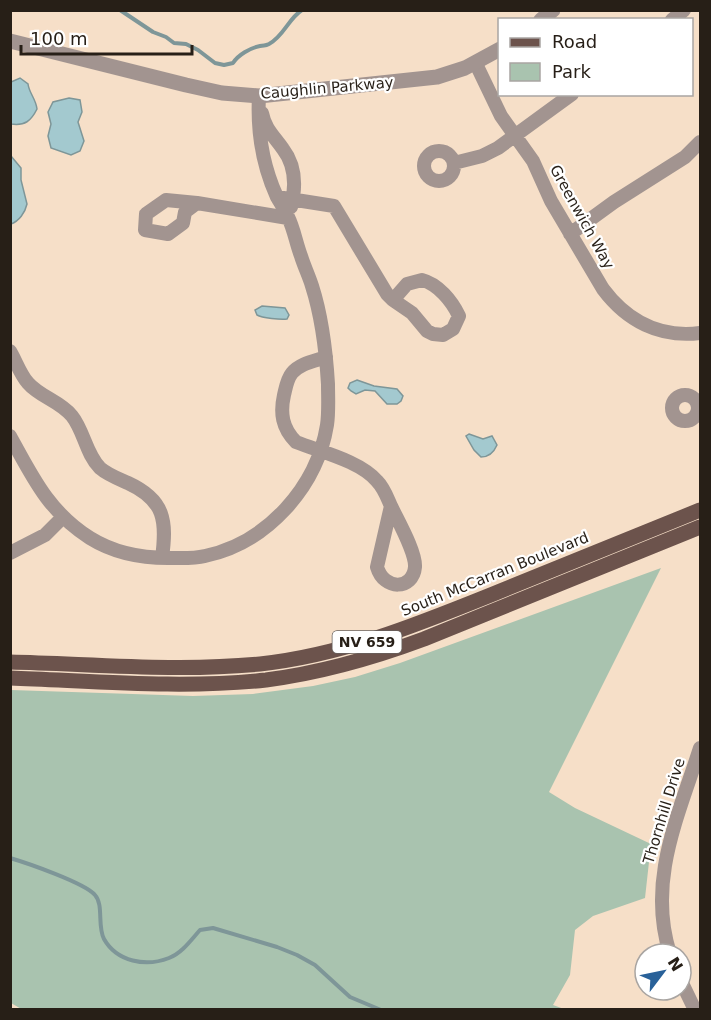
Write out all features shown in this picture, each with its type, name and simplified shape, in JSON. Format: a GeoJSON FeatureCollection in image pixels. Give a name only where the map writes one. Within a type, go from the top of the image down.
{"type":"FeatureCollection","features":[{"type":"Feature","properties":{"kind":"main road","name":"South McCarran Boulevard"},"geometry":{"type":"LineString","coordinates":[[10,662],[216,667],[312,656],[363,643],[422,623],[700,510]]}},
{"type":"Feature","properties":{"kind":"main road","name":"NV 659"},"geometry":{"type":"LineString","coordinates":[[10,678],[198,683],[267,679],[316,671],[385,654],[700,527]]}},
{"type":"Feature","properties":{"kind":"street","name":"Caughlin Parkway"},"geometry":{"type":"LineString","coordinates":[[10,41],[186,86],[222,93],[259,96],[430,78],[476,64],[498,50]]}},
{"type":"Feature","properties":{"kind":"street","name":"Greenwich Way"},"geometry":{"type":"LineString","coordinates":[[476,64],[501,116],[533,161],[551,201],[613,302],[641,324],[670,333],[700,333]]}},
{"type":"Feature","properties":{"kind":"street"},"geometry":{"type":"LineString","coordinates":[[259,96],[267,130],[285,151],[294,176],[293,199],[288,218]]}},
{"type":"Feature","properties":{"kind":"street"},"geometry":{"type":"LineString","coordinates":[[10,436],[38,487],[63,517],[93,540],[134,556],[186,558],[215,553],[247,540],[267,527],[297,496],[317,461],[327,425],[326,357],[318,306],[288,218],[277,197],[262,153],[259,133],[259,96]]}},
{"type":"Feature","properties":{"kind":"street"},"geometry":{"type":"LineString","coordinates":[[454,163],[482,156],[498,148],[569,96]]}},
{"type":"Feature","properties":{"kind":"street"},"geometry":{"type":"LineString","coordinates":[[570,234],[614,202],[676,163],[700,142]]}},
{"type":"Feature","properties":{"kind":"street"},"geometry":{"type":"LineString","coordinates":[[267,171],[290,161]]}},
{"type":"Feature","properties":{"kind":"street"},"geometry":{"type":"LineString","coordinates":[[277,197],[334,206],[387,294],[393,300],[412,313],[427,331],[443,335],[453,329],[459,316],[453,304],[435,286],[422,280],[407,284],[393,300]]}},
{"type":"Feature","properties":{"kind":"street"},"geometry":{"type":"LineString","coordinates":[[197,203],[288,218]]}},
{"type":"Feature","properties":{"kind":"street"},"geometry":{"type":"LineString","coordinates":[[10,351],[27,382],[39,393],[69,412],[77,422],[99,466],[108,474],[141,489],[156,503],[165,525],[162,558]]}},
{"type":"Feature","properties":{"kind":"street"},"geometry":{"type":"LineString","coordinates":[[326,357],[308,363],[291,373],[281,409],[284,425],[288,435],[296,442],[366,471],[377,480],[391,506],[414,556],[413,575],[408,581],[400,584],[385,581],[380,577],[377,567],[391,506]]}},
{"type":"Feature","properties":{"kind":"street"},"geometry":{"type":"LineString","coordinates":[[10,553],[45,535],[63,517]]}},
{"type":"Feature","properties":{"kind":"street","name":"Thornhill Drive"},"geometry":{"type":"LineString","coordinates":[[667,942],[662,918],[663,873],[667,852],[700,748]]}},
{"type":"Feature","properties":{"kind":"green space"},"geometry":{"type":"Polygon","coordinates":[[[661,568],[549,792],[575,808],[651,844],[645,898],[593,916],[575,930],[570,975],[553,1005],[564,1009],[23,1010],[11,1003],[11,690],[193,696],[253,694],[313,686],[355,677],[400,663],[661,568]]]}},
{"type":"Feature","properties":{"kind":"water"},"geometry":{"type":"Polygon","coordinates":[[[20,78],[28,84],[37,109],[27,122],[11,124],[11,82],[20,78]]]}},
{"type":"Feature","properties":{"kind":"water"},"geometry":{"type":"Polygon","coordinates":[[[69,98],[80,100],[82,112],[78,122],[84,141],[80,151],[71,155],[51,148],[48,136],[51,124],[48,112],[53,102],[69,98]]]}},
{"type":"Feature","properties":{"kind":"water"},"geometry":{"type":"Polygon","coordinates":[[[11,156],[21,168],[21,180],[27,204],[17,221],[11,224],[11,156]]]}},
{"type":"Feature","properties":{"kind":"water"},"geometry":{"type":"Polygon","coordinates":[[[262,306],[285,308],[289,315],[287,319],[259,316],[255,310],[262,306]]]}},
{"type":"Feature","properties":{"kind":"water"},"geometry":{"type":"Polygon","coordinates":[[[357,380],[374,386],[397,389],[403,396],[401,401],[397,404],[387,404],[375,391],[365,390],[356,394],[348,388],[350,383],[357,380]]]}},
{"type":"Feature","properties":{"kind":"water"},"geometry":{"type":"Polygon","coordinates":[[[469,434],[483,439],[492,436],[497,445],[491,454],[481,457],[466,436],[469,434]]]}},
{"type":"Feature","properties":{"kind":"waterway"},"geometry":{"type":"LineString","coordinates":[[120,10],[153,32],[174,43],[186,44],[215,63],[224,65],[233,63],[248,50],[274,41],[302,10]]}},
{"type":"Feature","properties":{"kind":"waterway"},"geometry":{"type":"LineString","coordinates":[[10,858],[68,879],[95,895],[98,899],[104,939],[116,953],[124,957],[142,962],[160,961],[182,950],[200,930],[213,928],[297,955],[315,965],[350,997],[381,1010]]}}]}
